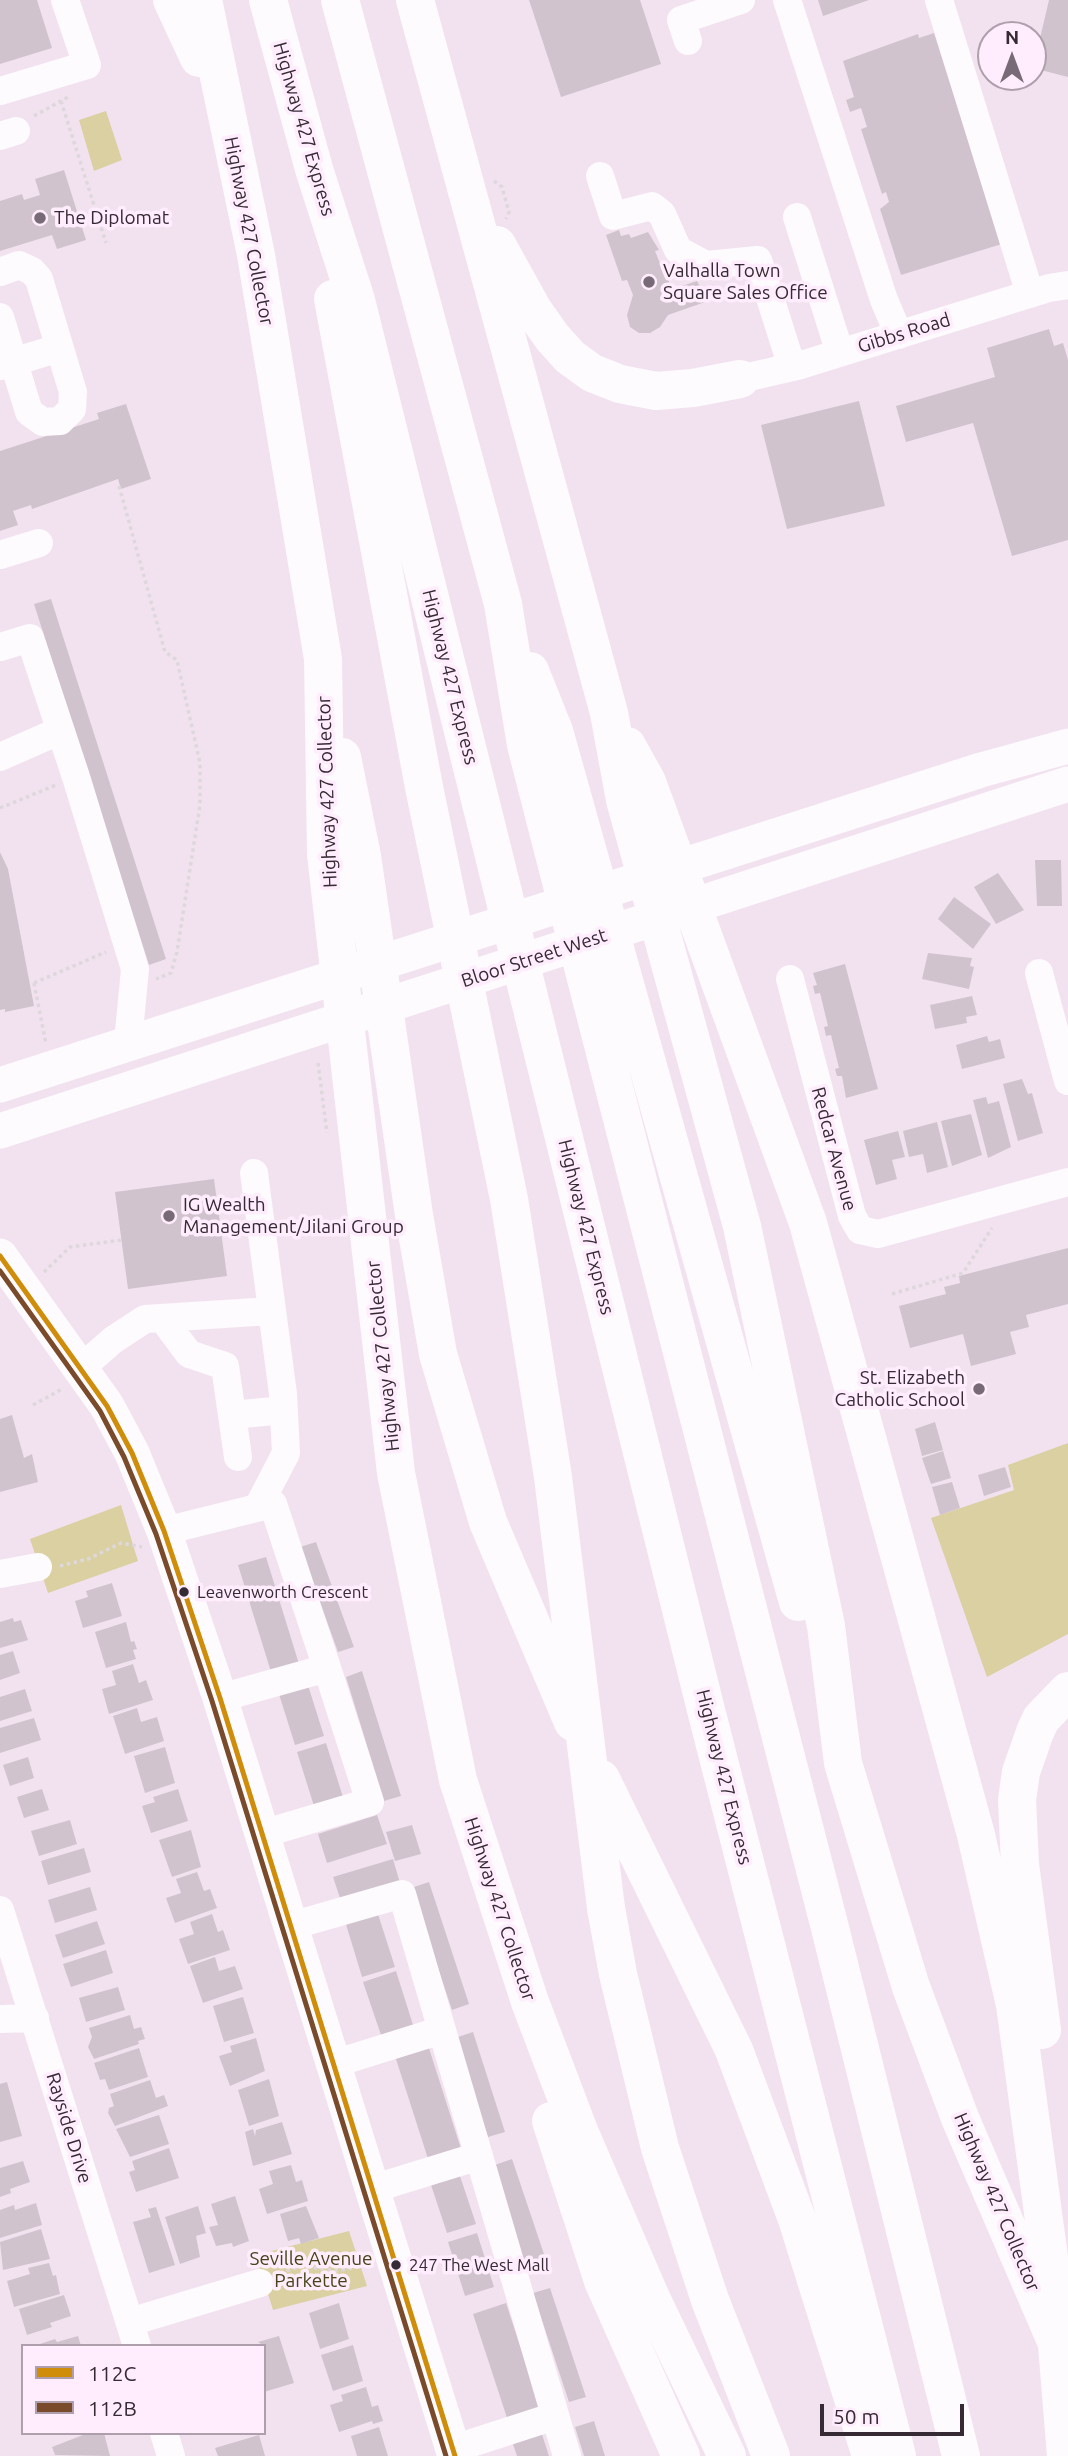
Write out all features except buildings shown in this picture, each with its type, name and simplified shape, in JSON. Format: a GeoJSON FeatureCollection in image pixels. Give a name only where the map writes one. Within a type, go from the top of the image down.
{"type":"FeatureCollection","features":[{"type":"Feature","properties":{"kind":"highway"},"geometry":{"type":"LineString","coordinates":[[172,0],[227,119]]}},
{"type":"Feature","properties":{"kind":"highway","name":"Highway 427 Collector"},"geometry":{"type":"LineString","coordinates":[[202,0],[256,255],[323,659],[326,854],[396,1473],[458,1780],[530,2002],[579,2131],[639,2272],[727,2456]]}},
{"type":"Feature","properties":{"kind":"highway","name":"Highway 427 Express"},"geometry":{"type":"LineString","coordinates":[[268,0],[314,169],[356,300],[706,1710],[897,2456]]}},
{"type":"Feature","properties":{"kind":"highway"},"geometry":{"type":"LineString","coordinates":[[340,0],[503,604],[526,745],[830,1928],[961,2456]]}},
{"type":"Feature","properties":{"kind":"highway","name":"Highway 427 Collector"},"geometry":{"type":"LineString","coordinates":[[415,0],[609,713],[625,800],[745,1239],[826,1626],[843,1763],[911,1987],[960,2118],[1068,2369]]}},
{"type":"Feature","properties":{"kind":"highway"},"geometry":{"type":"LineString","coordinates":[[456,155],[512,275],[552,337],[577,363],[610,381],[656,391],[693,388],[740,379]]}},
{"type":"Feature","properties":{"kind":"highway"},"geometry":{"type":"LineString","coordinates":[[314,169],[341,350],[364,473],[424,787],[509,1199],[564,1559],[607,1908],[638,2065],[660,2148],[710,2300],[771,2456]]}},
{"type":"Feature","properties":{"kind":"highway"},"geometry":{"type":"LineString","coordinates":[[503,604],[554,732],[843,1763]]}},
{"type":"Feature","properties":{"kind":"highway"},"geometry":{"type":"LineString","coordinates":[[323,659],[362,856],[414,1214],[438,1354],[488,1522],[558,1690],[734,2050],[797,2219],[871,2456]]}},
{"type":"Feature","properties":{"kind":"highway"},"geometry":{"type":"LineString","coordinates":[[609,713],[647,782],[808,1223],[928,1657],[996,1919],[1015,2005],[1051,2272],[1066,2456]]}},
{"type":"Feature","properties":{"kind":"highway"},"geometry":{"type":"LineString","coordinates":[[1051,2272],[1061,2199],[1016,1812],[1021,1772],[1041,1718],[1068,1691]]}},
{"type":"Feature","properties":{"kind":"highway"},"geometry":{"type":"LineString","coordinates":[[530,2002],[540,2080],[556,2141],[603,2281],[681,2456]]}},
{"type":"Feature","properties":{"kind":"main road"},"geometry":{"type":"LineString","coordinates":[[0,1085],[128,1042],[250,1007],[750,845],[1068,746]]}},
{"type":"Feature","properties":{"kind":"main road","name":"Bloor Street West"},"geometry":{"type":"LineString","coordinates":[[4,1133],[1068,784]]}},
{"type":"Feature","properties":{"kind":"main road"},"geometry":{"type":"LineString","coordinates":[[0,1256],[84,1372],[128,1443],[166,1536],[220,1698],[454,2452]]}},
{"type":"Feature","properties":{"kind":"street"},"geometry":{"type":"LineString","coordinates":[[0,90],[87,65],[65,0]]}},
{"type":"Feature","properties":{"kind":"street"},"geometry":{"type":"LineString","coordinates":[[688,41],[681,20],[741,0]]}},
{"type":"Feature","properties":{"kind":"street"},"geometry":{"type":"LineString","coordinates":[[787,0],[884,300],[899,335]]}},
{"type":"Feature","properties":{"kind":"street"},"geometry":{"type":"LineString","coordinates":[[939,0],[1030,294]]}},
{"type":"Feature","properties":{"kind":"street"},"geometry":{"type":"LineString","coordinates":[[600,176],[613,216],[652,206],[662,214],[678,250],[706,265],[758,260],[792,367]]}},
{"type":"Feature","properties":{"kind":"street"},"geometry":{"type":"LineString","coordinates":[[797,217],[840,353]]}},
{"type":"Feature","properties":{"kind":"street"},"geometry":{"type":"LineString","coordinates":[[0,272],[19,265],[32,271],[38,279],[74,401],[67,416],[60,421],[43,422],[29,412],[7,364],[0,317]]}},
{"type":"Feature","properties":{"kind":"street","name":"Gibbs Road"},"geometry":{"type":"LineString","coordinates":[[740,379],[792,367],[1030,294],[1068,285]]}},
{"type":"Feature","properties":{"kind":"street"},"geometry":{"type":"LineString","coordinates":[[7,364],[59,348]]}},
{"type":"Feature","properties":{"kind":"street"},"geometry":{"type":"LineString","coordinates":[[0,555],[39,543]]}},
{"type":"Feature","properties":{"kind":"street"},"geometry":{"type":"LineString","coordinates":[[0,647],[30,638],[76,777],[135,969],[128,1042]]}},
{"type":"Feature","properties":{"kind":"street"},"geometry":{"type":"LineString","coordinates":[[0,757],[59,731]]}},
{"type":"Feature","properties":{"kind":"street"},"geometry":{"type":"LineString","coordinates":[[1039,974],[1068,1081]]}},
{"type":"Feature","properties":{"kind":"street","name":"Redcar Avenue"},"geometry":{"type":"LineString","coordinates":[[790,979],[852,1216],[860,1230],[878,1234],[1068,1182]]}},
{"type":"Feature","properties":{"kind":"street"},"geometry":{"type":"LineString","coordinates":[[254,1173],[284,1410],[286,1453],[266,1506],[327,1668],[370,1802],[262,1834]]}},
{"type":"Feature","properties":{"kind":"street"},"geometry":{"type":"LineString","coordinates":[[84,1372],[113,1340],[145,1320],[271,1311]]}},
{"type":"Feature","properties":{"kind":"street"},"geometry":{"type":"LineString","coordinates":[[163,1319],[189,1354],[225,1366],[238,1457]]}},
{"type":"Feature","properties":{"kind":"street"},"geometry":{"type":"LineString","coordinates":[[232,1415],[284,1410]]}},
{"type":"Feature","properties":{"kind":"street"},"geometry":{"type":"LineString","coordinates":[[166,1536],[266,1506]]}},
{"type":"Feature","properties":{"kind":"street"},"geometry":{"type":"LineString","coordinates":[[0,1574],[38,1567]]}},
{"type":"Feature","properties":{"kind":"street"},"geometry":{"type":"LineString","coordinates":[[220,1698],[327,1668]]}},
{"type":"Feature","properties":{"kind":"street"},"geometry":{"type":"LineString","coordinates":[[290,1926],[402,1894],[567,2456]]}},
{"type":"Feature","properties":{"kind":"street","name":"Rayside Drive"},"geometry":{"type":"LineString","coordinates":[[0,1910],[133,2334]]}},
{"type":"Feature","properties":{"kind":"street"},"geometry":{"type":"LineString","coordinates":[[0,2019],[35,2018]]}},
{"type":"Feature","properties":{"kind":"street"},"geometry":{"type":"LineString","coordinates":[[333,2064],[442,2030]]}},
{"type":"Feature","properties":{"kind":"street"},"geometry":{"type":"LineString","coordinates":[[372,2189],[479,2156]]}},
{"type":"Feature","properties":{"kind":"street"},"geometry":{"type":"LineString","coordinates":[[133,2334],[265,2275]]}},
{"type":"Feature","properties":{"kind":"street"},"geometry":{"type":"LineString","coordinates":[[454,2452],[555,2416]]}},
{"type":"Feature","properties":{"kind":"street"},"geometry":{"type":"LineString","coordinates":[[165,2435],[172,2456]]}},
{"type":"Feature","properties":{"kind":"path"},"geometry":{"type":"LineString","coordinates":[[8,133],[80,89]]}},
{"type":"Feature","properties":{"kind":"path"},"geometry":{"type":"LineString","coordinates":[[61,101],[106,243]]}},
{"type":"Feature","properties":{"kind":"path"},"geometry":{"type":"LineString","coordinates":[[119,486],[165,652],[177,660],[200,763],[200,805],[177,952],[171,973],[144,983],[132,996]]}},
{"type":"Feature","properties":{"kind":"path"},"geometry":{"type":"LineString","coordinates":[[0,808],[76,777]]}},
{"type":"Feature","properties":{"kind":"path"},"geometry":{"type":"LineString","coordinates":[[47,1046],[34,982],[128,942]]}},
{"type":"Feature","properties":{"kind":"path"},"geometry":{"type":"LineString","coordinates":[[892,1294],[963,1273],[993,1225]]}},
{"type":"Feature","properties":{"kind":"path"},"geometry":{"type":"LineString","coordinates":[[24,1290],[70,1247],[122,1240]]}},
{"type":"Feature","properties":{"kind":"path"},"geometry":{"type":"LineString","coordinates":[[33,1405],[84,1372]]}},
{"type":"Feature","properties":{"kind":"path"},"geometry":{"type":"LineString","coordinates":[[38,1567],[61,1566],[88,1559],[121,1543],[139,1548],[166,1536]]}},
{"type":"Feature","properties":{"kind":"path"},"geometry":{"type":"LineString","coordinates":[[265,2275],[305,2266],[349,2271],[392,2255]]}},
{"type":"Feature","properties":{"kind":"green space"},"geometry":{"type":"Polygon","coordinates":[[[106,111],[122,160],[94,171],[79,120],[106,111]]]}},
{"type":"Feature","properties":{"kind":"green space"},"geometry":{"type":"Polygon","coordinates":[[[1068,1443],[1068,1634],[987,1677],[931,1518],[1014,1490],[1008,1465],[1068,1443]]]}},
{"type":"Feature","properties":{"kind":"green space"},"geometry":{"type":"Polygon","coordinates":[[[121,1505],[138,1561],[48,1593],[30,1539],[121,1505]]]}},
{"type":"Feature","properties":{"kind":"green space","name":"Seville Avenue Parkette"},"geometry":{"type":"Polygon","coordinates":[[[349,2231],[367,2286],[273,2310],[256,2255],[349,2231]]]}},
{"type":"Feature","properties":{"kind":"transit line","name":"112C"},"geometry":{"type":"LineString","coordinates":[[0,1256],[107,1406],[132,1453],[164,1531],[220,1698],[455,2456]]}},
{"type":"Feature","properties":{"kind":"transit line","name":"112B"},"geometry":{"type":"LineString","coordinates":[[0,1271],[100,1411],[124,1457],[156,1534],[212,1701],[446,2456]]}},
{"type":"Feature","properties":{"kind":"place","name":"The Diplomat"},"geometry":{"type":"Point","coordinates":[40,218]}},
{"type":"Feature","properties":{"kind":"place","name":"Valhalla Town Square Sales Office"},"geometry":{"type":"Point","coordinates":[649,282]}},
{"type":"Feature","properties":{"kind":"place","name":"IG Wealth Management/Jilani Group"},"geometry":{"type":"Point","coordinates":[169,1216]}},
{"type":"Feature","properties":{"kind":"place","name":"St. Elizabeth Catholic School"},"geometry":{"type":"Point","coordinates":[979,1389]}},
{"type":"Feature","properties":{"kind":"place","name":"Leavenworth Crescent"},"geometry":{"type":"Point","coordinates":[184,1592]}},
{"type":"Feature","properties":{"kind":"place","name":"247 The West Mall"},"geometry":{"type":"Point","coordinates":[396,2265]}}]}
